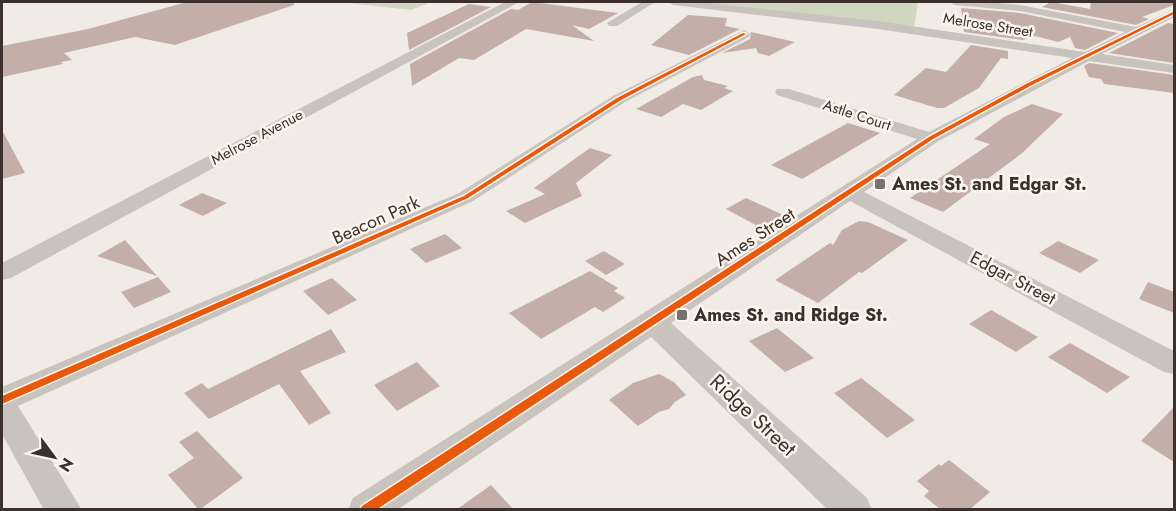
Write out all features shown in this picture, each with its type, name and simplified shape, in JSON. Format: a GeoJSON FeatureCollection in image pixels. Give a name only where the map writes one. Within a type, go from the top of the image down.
{"type":"FeatureCollection","features":[{"type":"Feature","properties":{"kind":"street","name":"Melrose Avenue"},"geometry":{"type":"LineString","coordinates":[[2,273],[513,2]]}},
{"type":"Feature","properties":{"kind":"street"},"geometry":{"type":"LineString","coordinates":[[613,23],[649,2]]}},
{"type":"Feature","properties":{"kind":"street","name":"Melrose Street"},"geometry":{"type":"LineString","coordinates":[[674,2],[878,25],[1174,69]]}},
{"type":"Feature","properties":{"kind":"street"},"geometry":{"type":"LineString","coordinates":[[956,2],[1019,5],[1137,30]]}},
{"type":"Feature","properties":{"kind":"street","name":"Ames Street"},"geometry":{"type":"LineString","coordinates":[[366,510],[651,321],[851,193],[931,138],[1083,56],[1174,13]]}},
{"type":"Feature","properties":{"kind":"street"},"geometry":{"type":"LineString","coordinates":[[1160,19],[1174,21]]}},
{"type":"Feature","properties":{"kind":"street","name":"Beacon Park"},"geometry":{"type":"LineString","coordinates":[[3,412],[465,198],[619,99],[744,34]]}},
{"type":"Feature","properties":{"kind":"street","name":"Astle Court"},"geometry":{"type":"LineString","coordinates":[[783,92],[931,138]]}},
{"type":"Feature","properties":{"kind":"street","name":"Edgar Street"},"geometry":{"type":"LineString","coordinates":[[851,193],[1174,364]]}},
{"type":"Feature","properties":{"kind":"street","name":"Ridge Street"},"geometry":{"type":"LineString","coordinates":[[651,321],[854,510]]}},
{"type":"Feature","properties":{"kind":"street"},"geometry":{"type":"LineString","coordinates":[[3,412],[64,510]]}},
{"type":"Feature","properties":{"kind":"green space"},"geometry":{"type":"Polygon","coordinates":[[[339,2],[431,2],[411,10],[339,2]]]}},
{"type":"Feature","properties":{"kind":"green space"},"geometry":{"type":"Polygon","coordinates":[[[692,2],[918,2],[914,27],[692,2]]]}},
{"type":"Feature","properties":{"kind":"building"},"geometry":{"type":"Polygon","coordinates":[[[187,2],[294,2],[294,5],[175,45],[135,37],[64,53],[72,60],[2,77],[2,46],[88,29],[187,2]]]}},
{"type":"Feature","properties":{"kind":"building"},"geometry":{"type":"Polygon","coordinates":[[[532,2],[618,13],[589,29],[572,25],[594,41],[526,29],[474,60],[459,58],[412,86],[410,64],[511,9],[518,10],[532,2]]]}},
{"type":"Feature","properties":{"kind":"building"},"geometry":{"type":"Polygon","coordinates":[[[1051,2],[1090,9],[1091,2],[1174,2],[1174,5],[1142,17],[1149,19],[1136,25],[1042,7],[1051,2]]]}},
{"type":"Feature","properties":{"kind":"building"},"geometry":{"type":"Polygon","coordinates":[[[469,4],[491,7],[409,50],[407,33],[469,4]]]}},
{"type":"Feature","properties":{"kind":"building"},"geometry":{"type":"Polygon","coordinates":[[[961,8],[1020,13],[1118,33],[1085,50],[1075,48],[1070,37],[1058,42],[1035,36],[1023,40],[964,32],[961,8]]]}},
{"type":"Feature","properties":{"kind":"building"},"geometry":{"type":"Polygon","coordinates":[[[688,15],[727,18],[725,26],[740,29],[689,55],[651,45],[688,15]]]}},
{"type":"Feature","properties":{"kind":"building"},"geometry":{"type":"Polygon","coordinates":[[[1168,23],[1174,24],[1174,63],[1109,53],[1168,23]]]}},
{"type":"Feature","properties":{"kind":"building"},"geometry":{"type":"Polygon","coordinates":[[[751,32],[795,42],[769,56],[758,53],[756,48],[722,53],[750,39],[751,32]]]}},
{"type":"Feature","properties":{"kind":"building"},"geometry":{"type":"Polygon","coordinates":[[[971,45],[1008,51],[1008,59],[1001,58],[979,88],[944,108],[894,95],[926,68],[946,72],[971,45]]]}},
{"type":"Feature","properties":{"kind":"building"},"geometry":{"type":"Polygon","coordinates":[[[1089,63],[1174,75],[1174,93],[1104,84],[1101,79],[1089,77],[1084,66],[1089,63]]]}},
{"type":"Feature","properties":{"kind":"building"},"geometry":{"type":"Polygon","coordinates":[[[702,75],[704,80],[728,86],[724,88],[733,91],[701,110],[683,104],[661,117],[636,109],[693,77],[702,75]]]}},
{"type":"Feature","properties":{"kind":"building"},"geometry":{"type":"Polygon","coordinates":[[[1032,104],[1063,114],[1021,154],[943,212],[910,198],[990,144],[974,139],[1004,117],[1032,104]]]}},
{"type":"Feature","properties":{"kind":"building"},"geometry":{"type":"Polygon","coordinates":[[[848,123],[880,133],[802,179],[771,165],[848,123]]]}},
{"type":"Feature","properties":{"kind":"building"},"geometry":{"type":"Polygon","coordinates":[[[2,130],[25,173],[2,179],[2,130]]]}},
{"type":"Feature","properties":{"kind":"building"},"geometry":{"type":"Polygon","coordinates":[[[590,148],[612,155],[576,183],[582,196],[525,223],[506,211],[545,194],[534,188],[590,148]]]}},
{"type":"Feature","properties":{"kind":"building"},"geometry":{"type":"Polygon","coordinates":[[[202,193],[227,203],[203,216],[179,205],[202,193]]]}},
{"type":"Feature","properties":{"kind":"building"},"geometry":{"type":"Polygon","coordinates":[[[746,198],[783,215],[761,228],[726,209],[746,198]]]}},
{"type":"Feature","properties":{"kind":"building"},"geometry":{"type":"Polygon","coordinates":[[[859,221],[868,222],[908,240],[862,273],[859,272],[818,303],[775,280],[830,243],[833,245],[842,230],[859,221]]]}},
{"type":"Feature","properties":{"kind":"building"},"geometry":{"type":"Polygon","coordinates":[[[445,234],[462,248],[426,263],[410,249],[445,234]]]}},
{"type":"Feature","properties":{"kind":"building"},"geometry":{"type":"Polygon","coordinates":[[[125,240],[157,276],[97,256],[125,240]]]}},
{"type":"Feature","properties":{"kind":"building"},"geometry":{"type":"Polygon","coordinates":[[[1058,241],[1099,260],[1080,273],[1039,253],[1058,241]]]}},
{"type":"Feature","properties":{"kind":"building"},"geometry":{"type":"Polygon","coordinates":[[[604,251],[625,264],[606,275],[585,261],[604,251]]]}},
{"type":"Feature","properties":{"kind":"building"},"geometry":{"type":"Polygon","coordinates":[[[590,271],[618,288],[614,291],[625,298],[603,312],[595,307],[541,339],[509,313],[590,271]]]}},
{"type":"Feature","properties":{"kind":"building"},"geometry":{"type":"Polygon","coordinates":[[[158,277],[171,292],[134,308],[121,292],[158,277]]]}},
{"type":"Feature","properties":{"kind":"building"},"geometry":{"type":"Polygon","coordinates":[[[332,278],[357,300],[328,315],[303,291],[332,278]]]}},
{"type":"Feature","properties":{"kind":"building"},"geometry":{"type":"Polygon","coordinates":[[[1148,282],[1174,292],[1174,313],[1139,299],[1148,282]]]}},
{"type":"Feature","properties":{"kind":"building"},"geometry":{"type":"Polygon","coordinates":[[[991,310],[1038,337],[1016,352],[969,324],[991,310]]]}},
{"type":"Feature","properties":{"kind":"building"},"geometry":{"type":"Polygon","coordinates":[[[777,328],[814,358],[785,372],[749,341],[777,328]]]}},
{"type":"Feature","properties":{"kind":"building"},"geometry":{"type":"Polygon","coordinates":[[[331,329],[346,352],[300,371],[331,413],[309,425],[279,384],[209,419],[184,393],[202,383],[208,389],[331,329]]]}},
{"type":"Feature","properties":{"kind":"building"},"geometry":{"type":"Polygon","coordinates":[[[1070,343],[1130,377],[1107,393],[1048,357],[1070,343]]]}},
{"type":"Feature","properties":{"kind":"building"},"geometry":{"type":"Polygon","coordinates":[[[417,362],[440,386],[397,411],[374,385],[417,362]]]}},
{"type":"Feature","properties":{"kind":"building"},"geometry":{"type":"Polygon","coordinates":[[[659,374],[674,382],[686,395],[669,409],[659,412],[638,426],[609,400],[633,383],[659,374]]]}},
{"type":"Feature","properties":{"kind":"building"},"geometry":{"type":"Polygon","coordinates":[[[861,378],[915,420],[887,438],[834,393],[861,378]]]}},
{"type":"Feature","properties":{"kind":"building"},"geometry":{"type":"Polygon","coordinates":[[[1174,407],[1174,462],[1141,441],[1174,407]]]}},
{"type":"Feature","properties":{"kind":"building"},"geometry":{"type":"Polygon","coordinates":[[[197,431],[243,478],[199,510],[168,475],[194,458],[179,442],[197,431]]]}},
{"type":"Feature","properties":{"kind":"building"},"geometry":{"type":"Polygon","coordinates":[[[949,460],[990,492],[969,510],[941,510],[924,496],[929,491],[917,481],[939,464],[941,466],[949,460]]]}},
{"type":"Feature","properties":{"kind":"building"},"geometry":{"type":"Polygon","coordinates":[[[491,485],[514,510],[456,510],[491,485]]]}},
{"type":"Feature","properties":{"kind":"cycle path"},"geometry":{"type":"LineString","coordinates":[[366,510],[931,138],[1028,85],[1174,13]]}},
{"type":"Feature","properties":{"kind":"cycle path"},"geometry":{"type":"LineString","coordinates":[[2,400],[466,197],[619,99],[744,34]]}},
{"type":"Feature","properties":{"kind":"place","name":"Ames St. and Edgar St."},"geometry":{"type":"Point","coordinates":[880,184]}},
{"type":"Feature","properties":{"kind":"place","name":"Ames St. and Ridge St."},"geometry":{"type":"Point","coordinates":[682,315]}}]}
